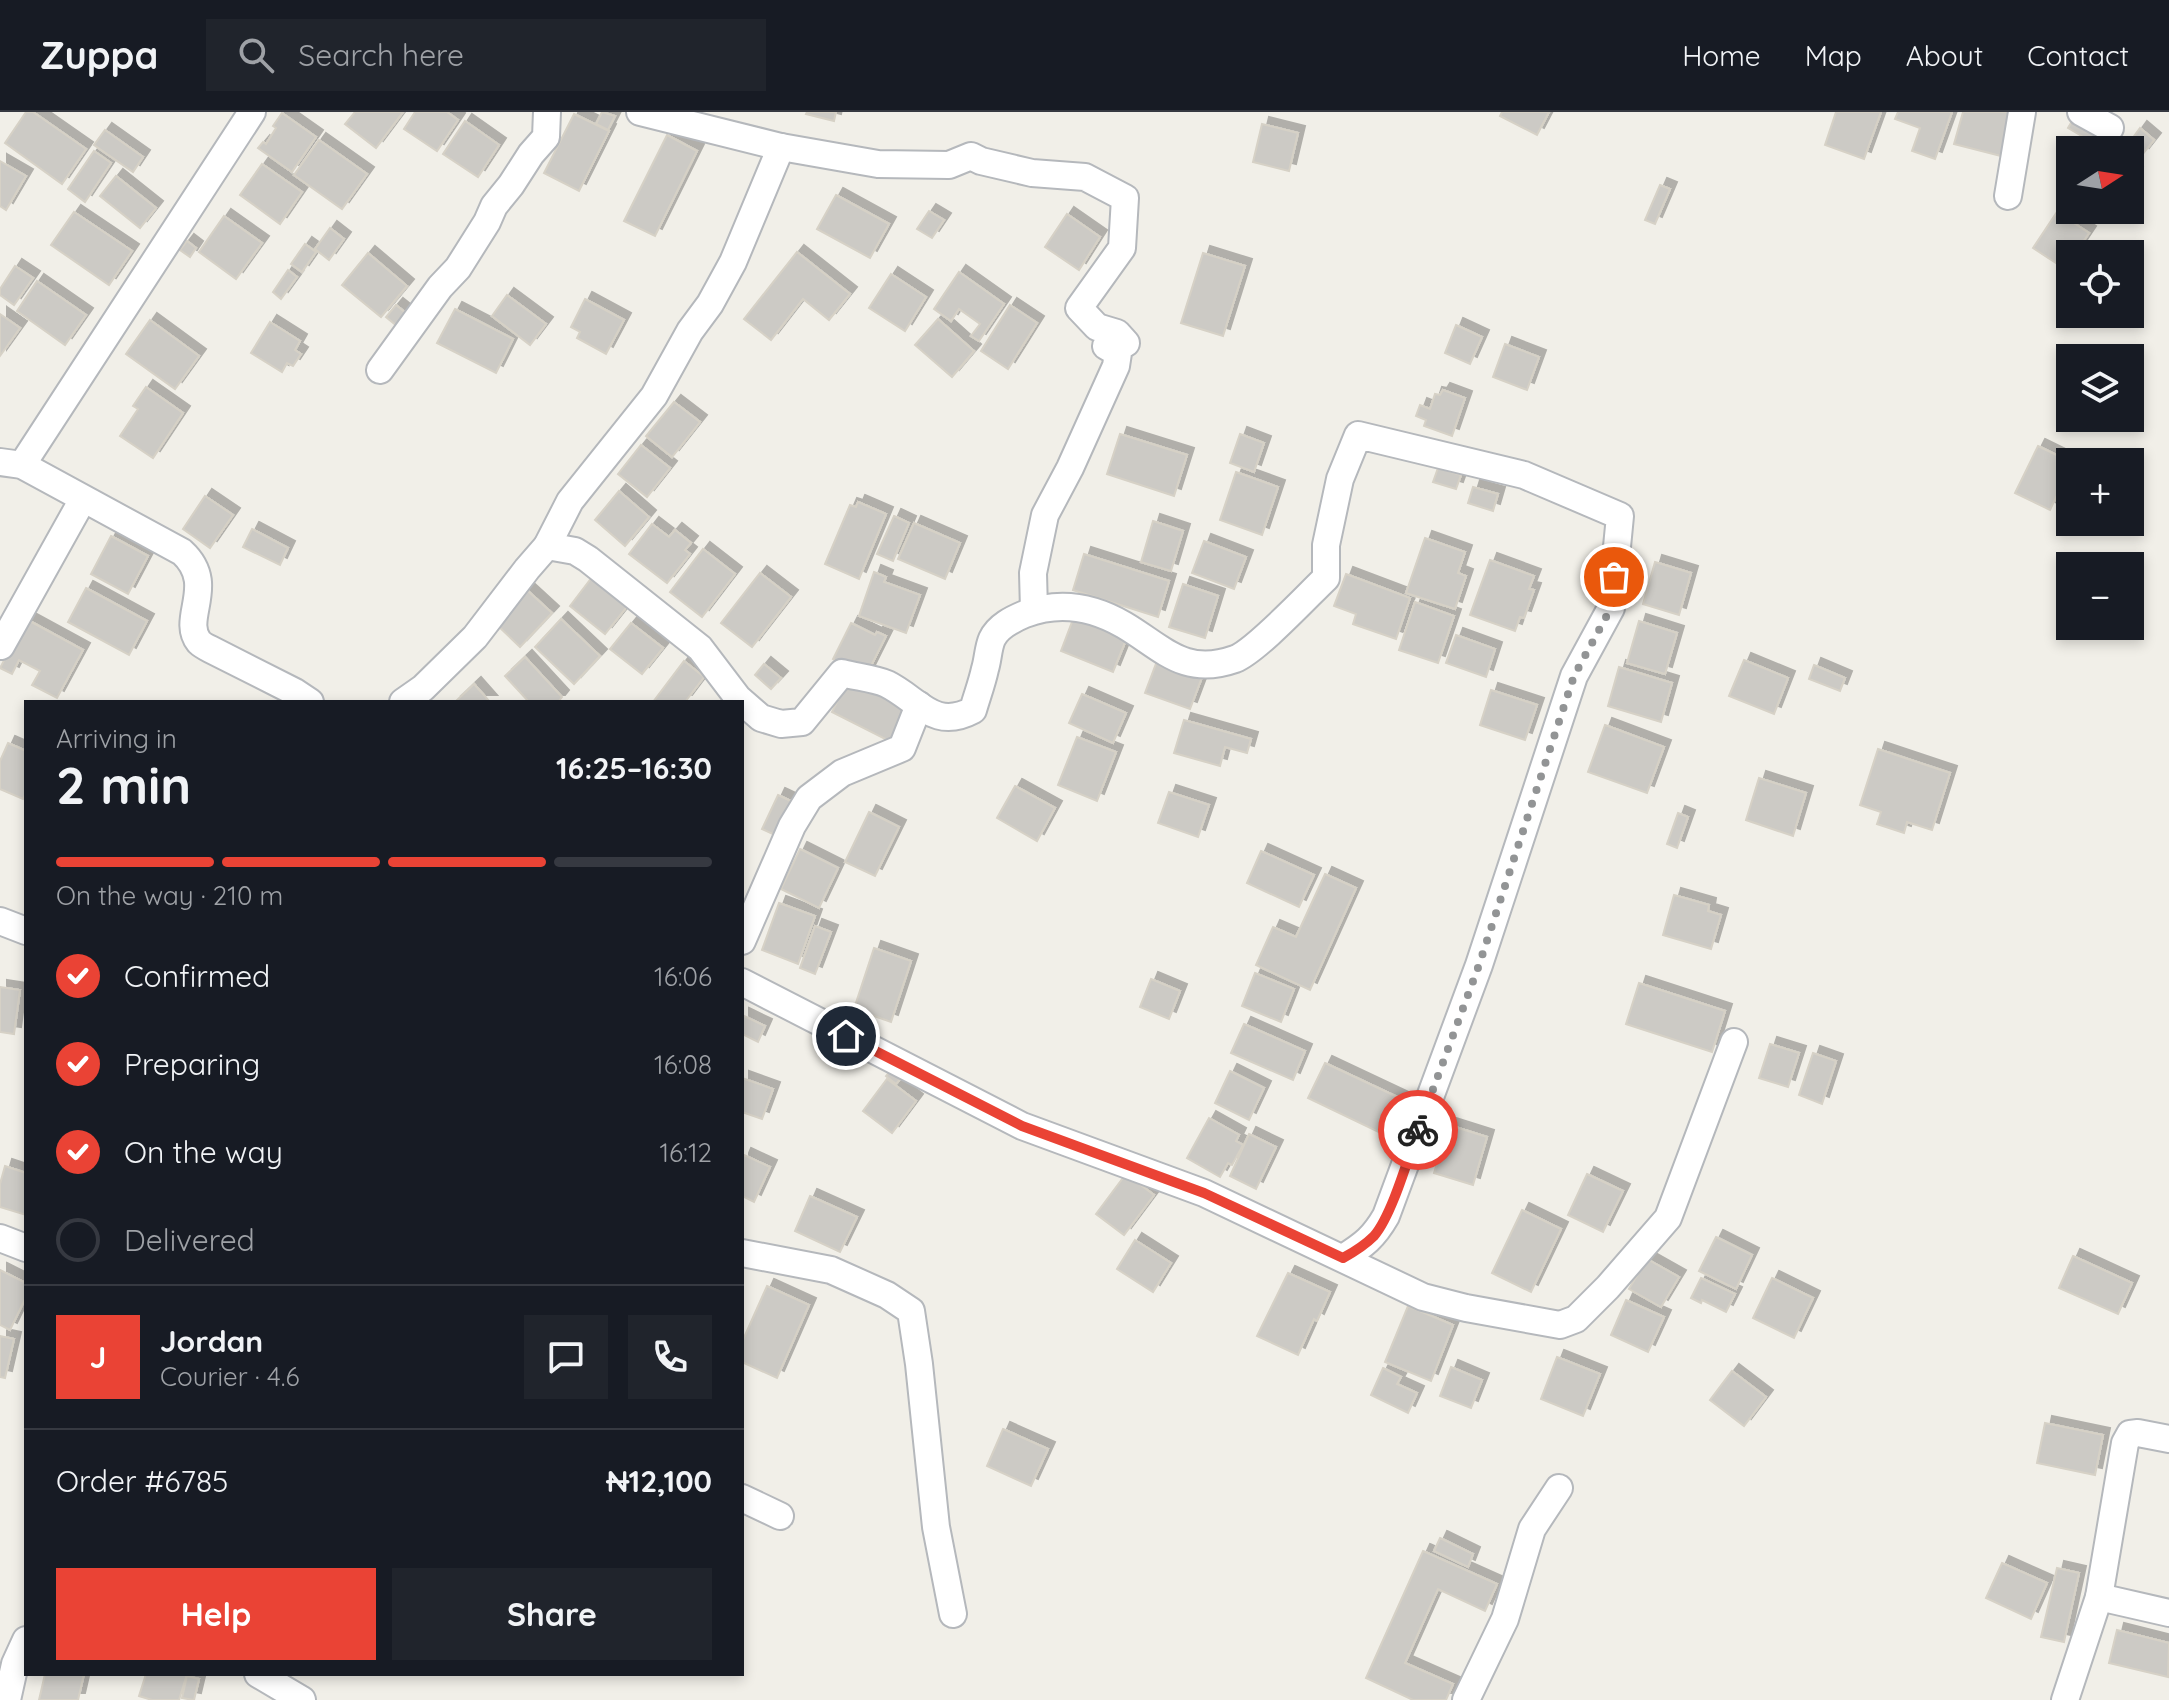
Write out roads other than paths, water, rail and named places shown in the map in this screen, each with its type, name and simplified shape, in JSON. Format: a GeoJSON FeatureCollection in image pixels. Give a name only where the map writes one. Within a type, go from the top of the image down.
{"type":"FeatureCollection","features":[{"type":"Feature","properties":{"kind":"street"},"geometry":{"type":"LineString","coordinates":[[252,112],[11,464],[182,552],[194,563],[199,581],[194,626],[199,641],[307,700]]}},
{"type":"Feature","properties":{"kind":"street"},"geometry":{"type":"LineString","coordinates":[[380,370],[440,287],[458,268],[494,206],[546,137],[547,112]]}},
{"type":"Feature","properties":{"kind":"street"},"geometry":{"type":"LineString","coordinates":[[640,112],[781,147],[878,164],[949,165],[971,156],[1032,173],[1085,177],[1125,198],[1122,248],[1079,308],[1097,327],[1117,333],[1126,343],[1106,346],[1118,353],[1116,366],[1045,515],[1033,573],[1034,610]]}},
{"type":"Feature","properties":{"kind":"street"},"geometry":{"type":"LineString","coordinates":[[2008,196],[2022,112]]}},
{"type":"Feature","properties":{"kind":"street"},"geometry":{"type":"LineString","coordinates":[[2081,112],[2110,128]]}},
{"type":"Feature","properties":{"kind":"street"},"geometry":{"type":"LineString","coordinates":[[406,700],[423,688],[475,637],[547,546],[570,501],[654,396],[733,262],[781,147]]}},
{"type":"Feature","properties":{"kind":"street"},"geometry":{"type":"LineString","coordinates":[[744,703],[761,718],[781,724],[802,722],[842,673],[885,684],[936,716],[959,717],[973,710],[993,638],[1010,620],[1034,610],[1061,606],[1087,609],[1123,625],[1168,656],[1188,663],[1213,664],[1237,658],[1326,578],[1326,545],[1340,479],[1358,435],[1524,475],[1620,516],[1611,608],[1574,676],[1479,965],[1392,1201],[1376,1233],[1363,1246],[1343,1258]]}},
{"type":"Feature","properties":{"kind":"street"},"geometry":{"type":"LineString","coordinates":[[1,646],[83,499]]}},
{"type":"Feature","properties":{"kind":"street"},"geometry":{"type":"LineString","coordinates":[[547,546],[575,551],[588,559],[700,648],[740,700]]}},
{"type":"Feature","properties":{"kind":"street"},"geometry":{"type":"LineString","coordinates":[[744,936],[792,826],[809,798],[842,773],[902,748],[919,705]]}},
{"type":"Feature","properties":{"kind":"street"},"geometry":{"type":"LineString","coordinates":[[0,921],[24,930]]}},
{"type":"Feature","properties":{"kind":"street"},"geometry":{"type":"LineString","coordinates":[[744,983],[1022,1126],[1204,1193],[1423,1297],[1560,1325],[1576,1319],[1668,1218],[1734,1042]]}},
{"type":"Feature","properties":{"kind":"street"},"geometry":{"type":"LineString","coordinates":[[0,1238],[24,1247]]}},
{"type":"Feature","properties":{"kind":"street"},"geometry":{"type":"LineString","coordinates":[[744,1253],[831,1270],[887,1295],[911,1311],[936,1527],[953,1614]]}},
{"type":"Feature","properties":{"kind":"street"},"geometry":{"type":"LineString","coordinates":[[2065,1700],[2099,1597],[2125,1443],[2130,1434],[2138,1433],[2169,1439]]}},
{"type":"Feature","properties":{"kind":"street"},"geometry":{"type":"LineString","coordinates":[[1466,1700],[1505,1619],[1532,1529],[1559,1488]]}},
{"type":"Feature","properties":{"kind":"street"},"geometry":{"type":"LineString","coordinates":[[744,1499],[780,1516]]}},
{"type":"Feature","properties":{"kind":"street"},"geometry":{"type":"LineString","coordinates":[[2099,1597],[2169,1613]]}},
{"type":"Feature","properties":{"kind":"street"},"geometry":{"type":"LineString","coordinates":[[7,1700],[15,1664],[24,1644]]}},
{"type":"Feature","properties":{"kind":"street"},"geometry":{"type":"LineString","coordinates":[[261,1676],[302,1700]]}}]}
